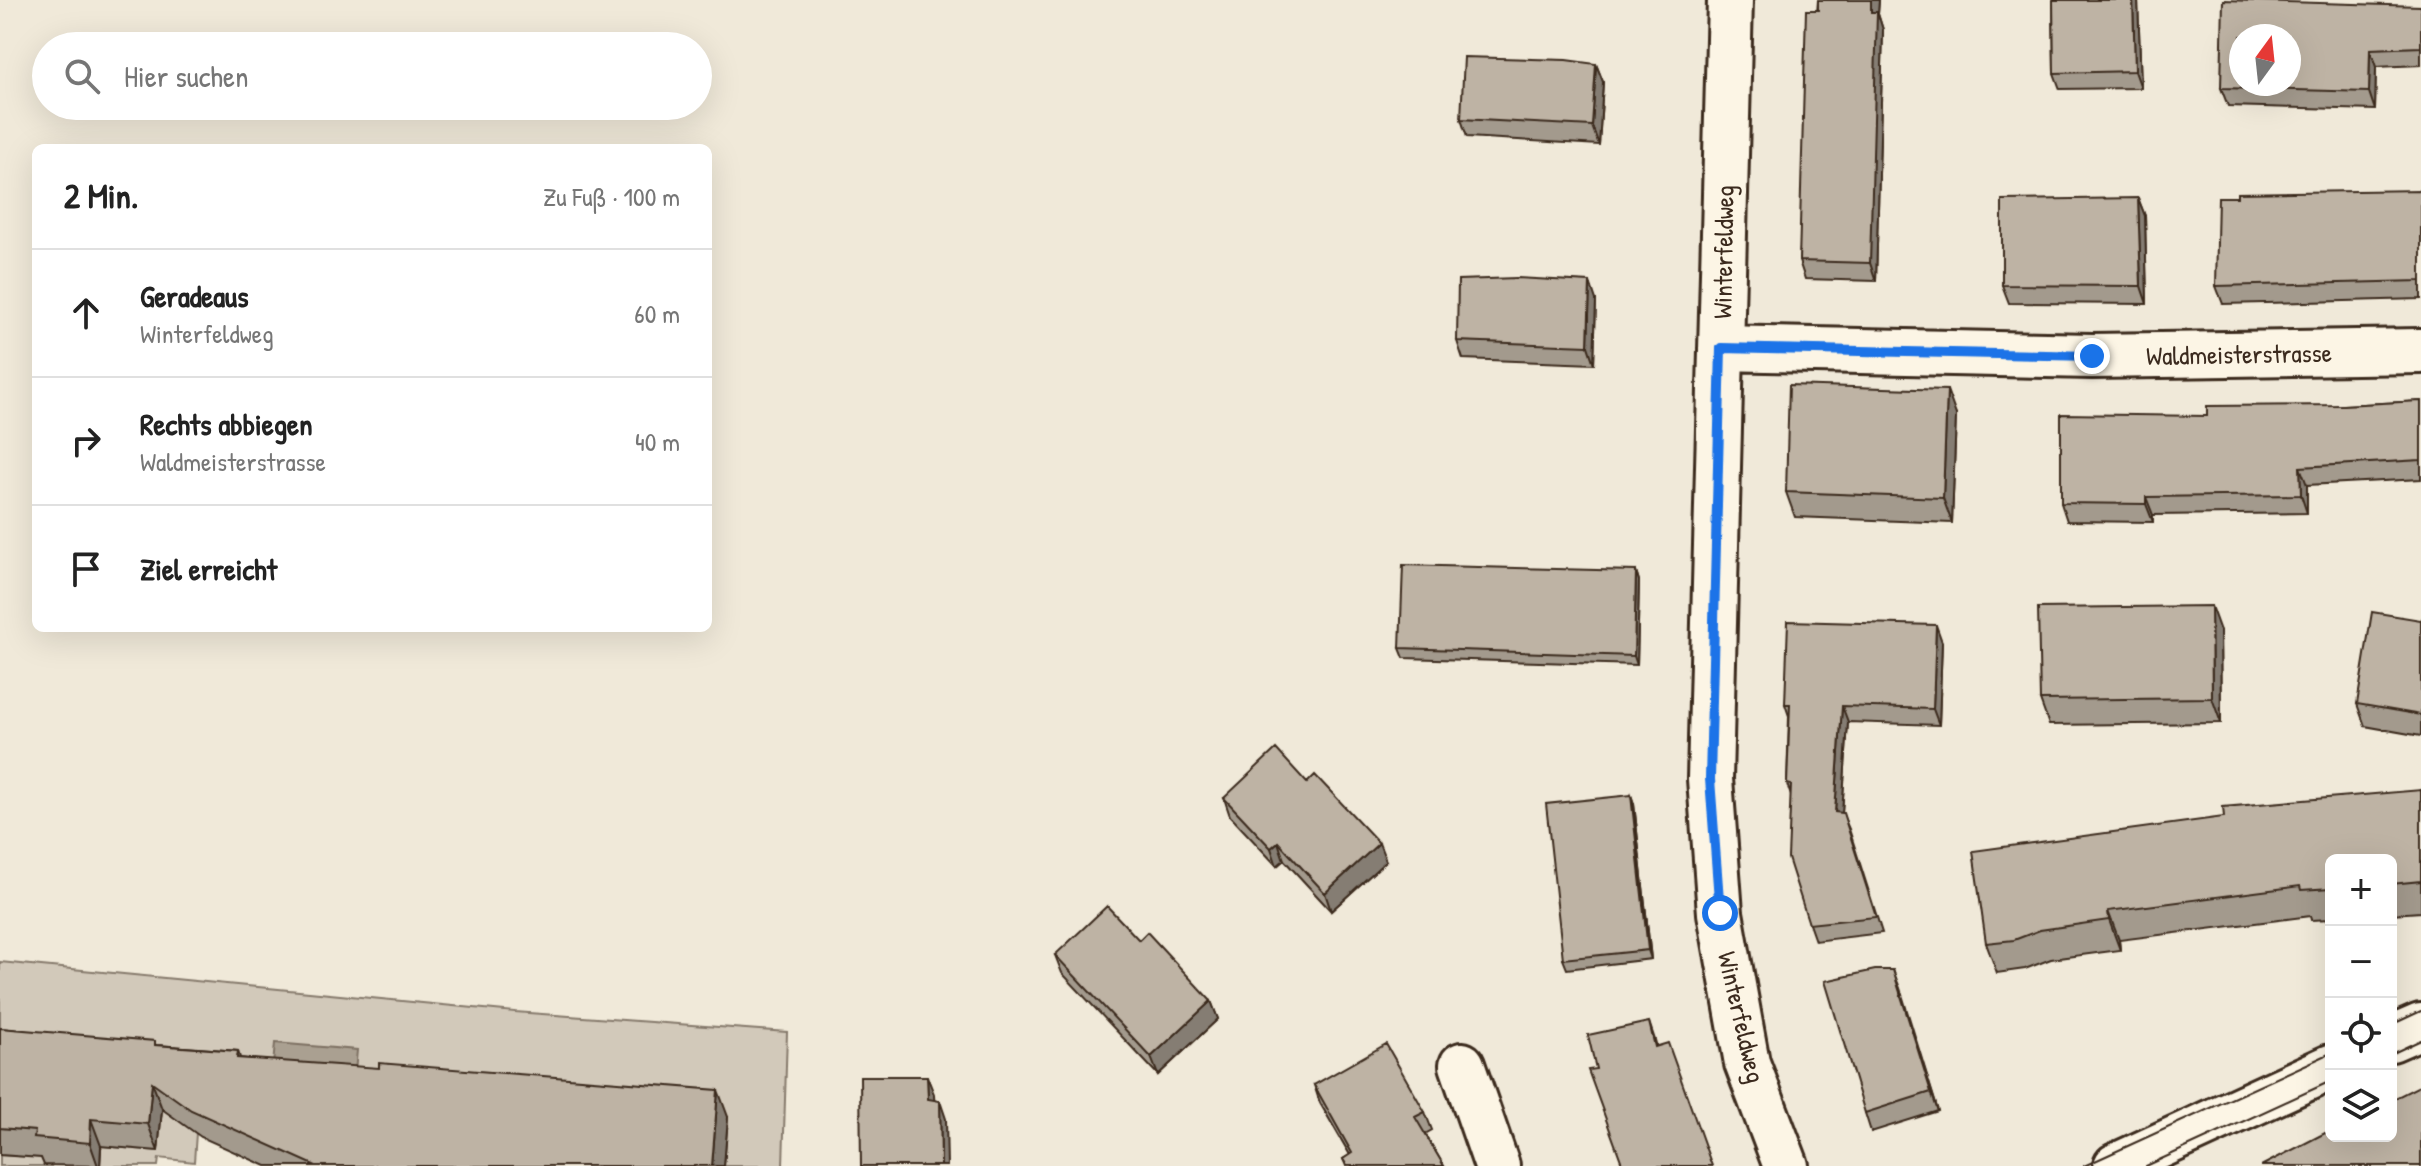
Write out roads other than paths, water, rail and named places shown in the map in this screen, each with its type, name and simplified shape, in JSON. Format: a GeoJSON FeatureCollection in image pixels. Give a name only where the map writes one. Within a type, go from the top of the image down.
{"type":"FeatureCollection","features":[{"type":"Feature","properties":{"kind":"street","name":"Winterfeldweg"},"geometry":{"type":"LineString","coordinates":[[1730,0],[1710,779],[1718,898],[1747,1063],[1786,1166]]}},
{"type":"Feature","properties":{"kind":"street","name":"Waldmeisterstrasse"},"geometry":{"type":"LineString","coordinates":[[1721,348],[2092,356],[2421,351]]}},
{"type":"Feature","properties":{"kind":"street"},"geometry":{"type":"LineString","coordinates":[[2397,1036],[2421,1026]]}},
{"type":"Feature","properties":{"kind":"street"},"geometry":{"type":"LineString","coordinates":[[1462,1065],[1497,1166]]}},
{"type":"Feature","properties":{"kind":"street"},"geometry":{"type":"LineString","coordinates":[[2116,1166],[2325,1070]]}},
{"type":"Feature","properties":{"kind":"tram line"},"geometry":{"type":"LineString","coordinates":[[2397,1022],[2421,1011]]}},
{"type":"Feature","properties":{"kind":"tram line"},"geometry":{"type":"LineString","coordinates":[[2397,1051],[2421,1040]]}},
{"type":"Feature","properties":{"kind":"tram line"},"geometry":{"type":"LineString","coordinates":[[2084,1166],[2325,1056]]}},
{"type":"Feature","properties":{"kind":"tram line"},"geometry":{"type":"LineString","coordinates":[[2146,1166],[2325,1084]]}}]}
